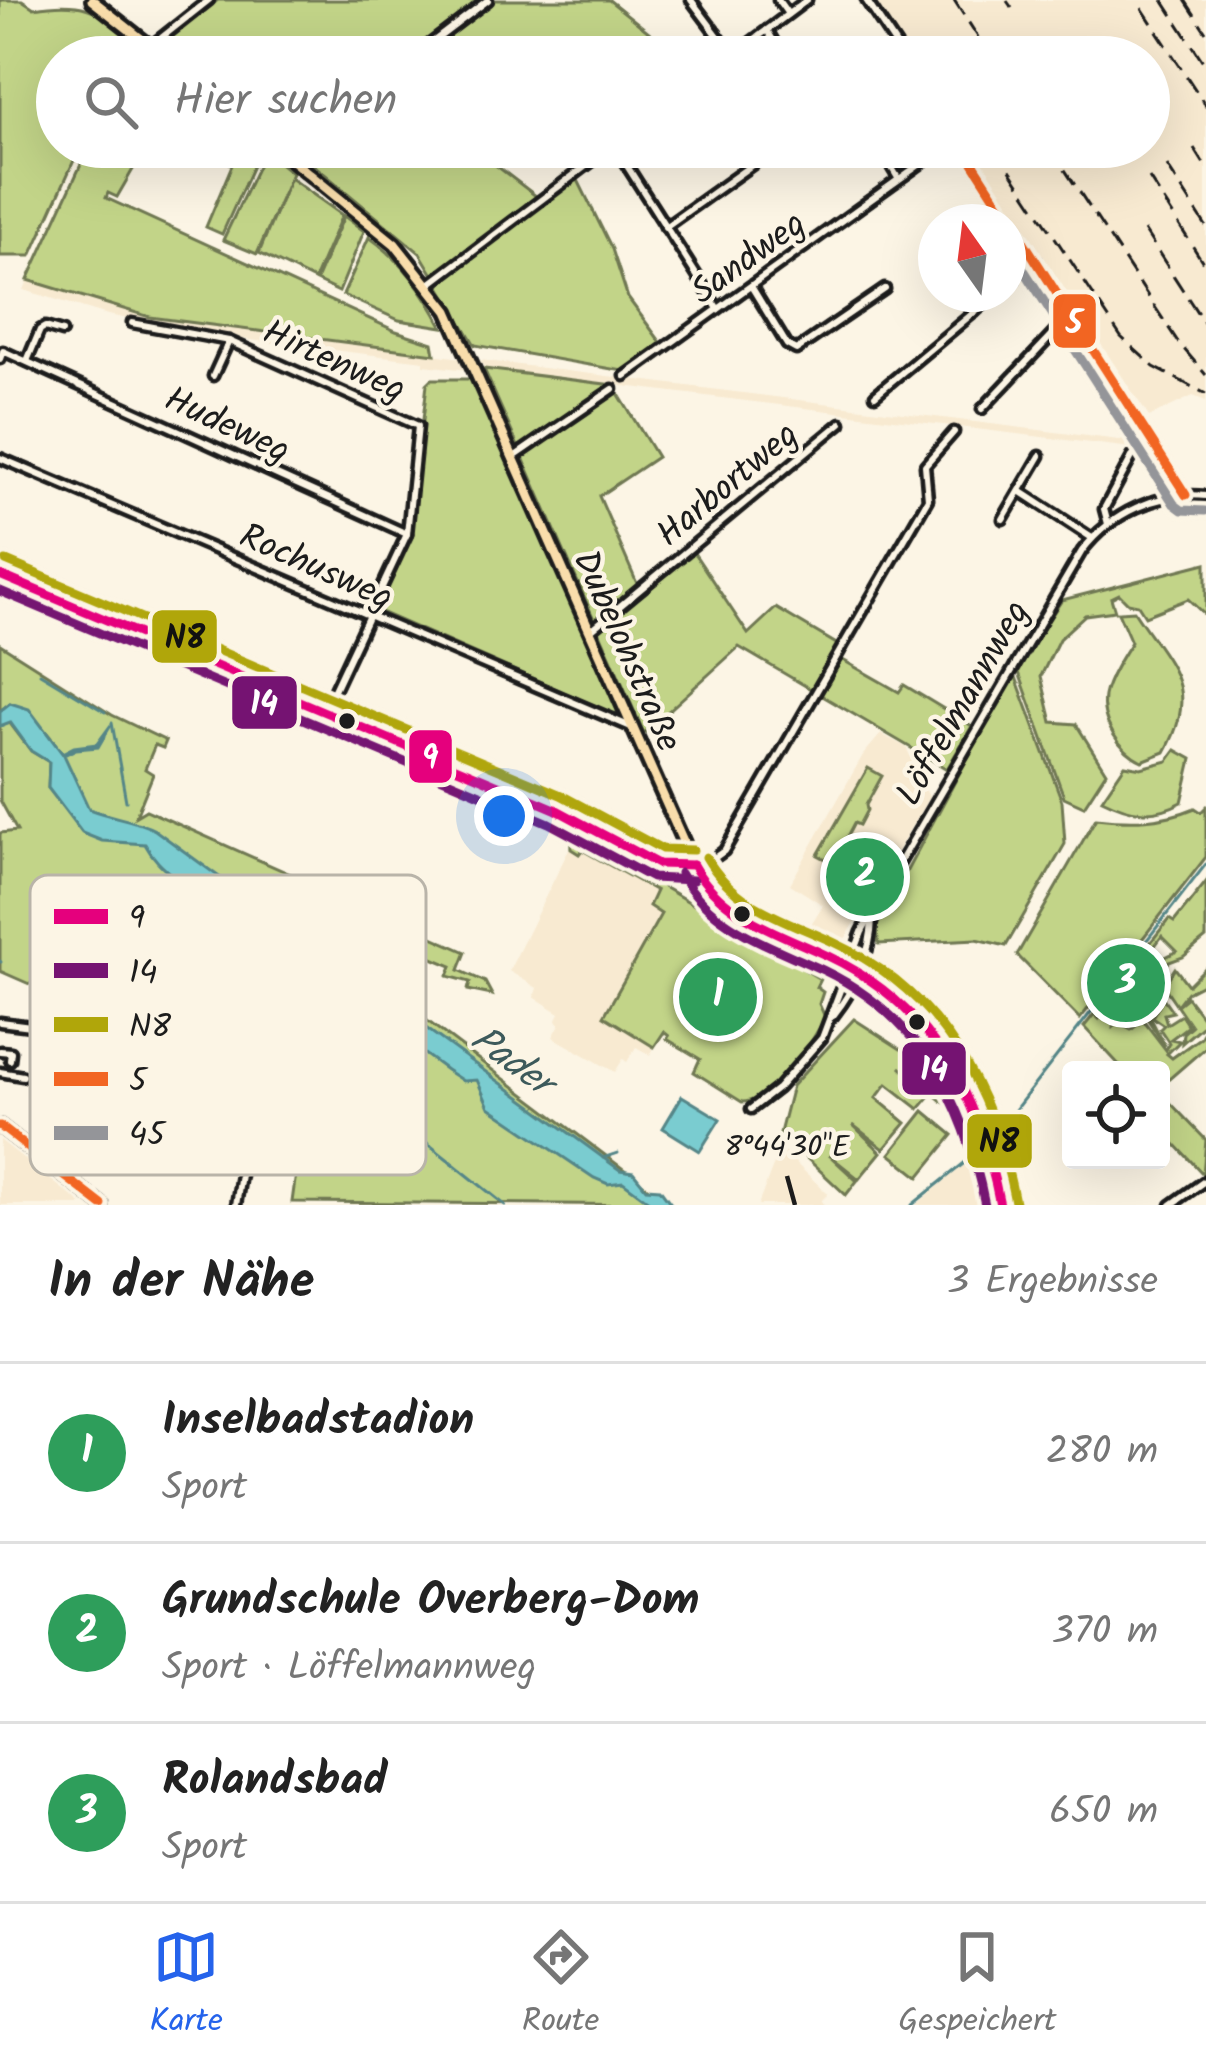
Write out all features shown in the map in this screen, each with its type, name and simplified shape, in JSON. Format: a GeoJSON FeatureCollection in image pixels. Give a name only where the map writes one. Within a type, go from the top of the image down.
{"type":"FeatureCollection","features":[{"type":"Feature","properties":{"kind":"main road"},"geometry":{"type":"LineString","coordinates":[[92,0],[138,36]]}},
{"type":"Feature","properties":{"kind":"main road","name":"Dubelohstraße"},"geometry":{"type":"LineString","coordinates":[[307,168],[395,244],[430,284],[459,334],[693,866],[710,894],[920,1020],[970,1095],[986,1136],[1000,1205]]}},
{"type":"Feature","properties":{"kind":"main road"},"geometry":{"type":"LineString","coordinates":[[0,1126],[30,1149]]}},
{"type":"Feature","properties":{"kind":"main road"},"geometry":{"type":"LineString","coordinates":[[64,1175],[102,1205]]}},
{"type":"Feature","properties":{"kind":"street"},"geometry":{"type":"LineString","coordinates":[[164,36],[209,0]]}},
{"type":"Feature","properties":{"kind":"street"},"geometry":{"type":"LineString","coordinates":[[441,36],[488,0]]}},
{"type":"Feature","properties":{"kind":"street"},"geometry":{"type":"LineString","coordinates":[[691,0],[717,36]]}},
{"type":"Feature","properties":{"kind":"street"},"geometry":{"type":"LineString","coordinates":[[778,0],[788,14]]}},
{"type":"Feature","properties":{"kind":"street"},"geometry":{"type":"LineString","coordinates":[[759,36],[807,0]]}},
{"type":"Feature","properties":{"kind":"street"},"geometry":{"type":"LineString","coordinates":[[866,0],[890,36]]}},
{"type":"Feature","properties":{"kind":"street"},"geometry":{"type":"LineString","coordinates":[[767,30],[771,36]]}},
{"type":"Feature","properties":{"kind":"street"},"geometry":{"type":"LineString","coordinates":[[430,284],[585,168]]}},
{"type":"Feature","properties":{"kind":"street"},"geometry":{"type":"LineString","coordinates":[[627,168],[718,309]]}},
{"type":"Feature","properties":{"kind":"street"},"geometry":{"type":"LineString","coordinates":[[665,227],[748,168]]}},
{"type":"Feature","properties":{"kind":"street"},"geometry":{"type":"LineString","coordinates":[[892,168],[898,178]]}},
{"type":"Feature","properties":{"kind":"street","name":"Sandweg"},"geometry":{"type":"LineString","coordinates":[[625,376],[913,168]]}},
{"type":"Feature","properties":{"kind":"street"},"geometry":{"type":"LineString","coordinates":[[977,168],[1186,495]]}},
{"type":"Feature","properties":{"kind":"street"},"geometry":{"type":"LineString","coordinates":[[1026,269],[1037,260]]}},
{"type":"Feature","properties":{"kind":"street"},"geometry":{"type":"LineString","coordinates":[[751,286],[787,345],[796,350],[885,289]]}},
{"type":"Feature","properties":{"kind":"street"},"geometry":{"type":"LineString","coordinates":[[875,394],[974,312]]}},
{"type":"Feature","properties":{"kind":"street"},"geometry":{"type":"LineString","coordinates":[[982,409],[1072,314]]}},
{"type":"Feature","properties":{"kind":"street","name":"Hirtenweg"},"geometry":{"type":"LineString","coordinates":[[132,323],[229,341],[418,426],[407,534]]}},
{"type":"Feature","properties":{"kind":"street"},"geometry":{"type":"LineString","coordinates":[[27,362],[40,330],[62,332]]}},
{"type":"Feature","properties":{"kind":"street","name":"Hirtenweg"},"geometry":{"type":"LineString","coordinates":[[213,376],[229,341]]}},
{"type":"Feature","properties":{"kind":"street","name":"Hudeweg"},"geometry":{"type":"LineString","coordinates":[[2,355],[27,362],[407,534]]}},
{"type":"Feature","properties":{"kind":"street"},"geometry":{"type":"LineString","coordinates":[[514,457],[613,389]]}},
{"type":"Feature","properties":{"kind":"street","name":"Harbortweg"},"geometry":{"type":"LineString","coordinates":[[591,630],[841,424]]}},
{"type":"Feature","properties":{"kind":"street"},"geometry":{"type":"LineString","coordinates":[[0,574],[562,812],[658,864],[703,866],[718,858],[732,837],[928,499],[925,465],[954,432]]}},
{"type":"Feature","properties":{"kind":"street"},"geometry":{"type":"LineString","coordinates":[[1004,520],[1040,456]]}},
{"type":"Feature","properties":{"kind":"street"},"geometry":{"type":"LineString","coordinates":[[1108,524],[1104,509],[1132,457]]}},
{"type":"Feature","properties":{"kind":"street","name":"Rochusweg"},"geometry":{"type":"LineString","coordinates":[[0,458],[634,728]]}},
{"type":"Feature","properties":{"kind":"street"},"geometry":{"type":"LineString","coordinates":[[1020,491],[1092,538]]}},
{"type":"Feature","properties":{"kind":"street","name":"Löffelmannweg"},"geometry":{"type":"LineString","coordinates":[[751,1109],[762,1104],[810,1056],[872,935],[872,916],[1055,592],[1092,538],[1108,524],[1152,502],[1206,496]]}},
{"type":"Feature","properties":{"kind":"street"},"geometry":{"type":"LineString","coordinates":[[323,711],[407,534]]}},
{"type":"Feature","properties":{"kind":"street"},"geometry":{"type":"LineString","coordinates":[[613,719],[628,715]]}},
{"type":"Feature","properties":{"kind":"street"},"geometry":{"type":"LineString","coordinates":[[0,1022],[30,1026]]}},
{"type":"Feature","properties":{"kind":"street"},"geometry":{"type":"LineString","coordinates":[[0,1051],[11,1052],[10,1060]]}},
{"type":"Feature","properties":{"kind":"street"},"geometry":{"type":"LineString","coordinates":[[0,1072],[18,1078]]}},
{"type":"Feature","properties":{"kind":"street"},"geometry":{"type":"LineString","coordinates":[[236,1205],[241,1175]]}},
{"type":"Feature","properties":{"kind":"street"},"geometry":{"type":"LineString","coordinates":[[1171,1205],[1206,1180]]}},
{"type":"Feature","properties":{"kind":"shaded area"},"geometry":{"type":"Polygon","coordinates":[[[874,0],[1206,0],[1206,401],[1193,396],[1149,417],[1026,230],[1026,204],[1009,204],[985,168],[1170,168],[1170,36],[898,36],[874,0]]]}},
{"type":"Feature","properties":{"kind":"shaded area"},"geometry":{"type":"Polygon","coordinates":[[[28,280],[150,317],[462,358],[468,370],[216,336],[108,315],[24,290],[28,280]]]}},
{"type":"Feature","properties":{"kind":"shaded area"},"geometry":{"type":"Polygon","coordinates":[[[480,360],[1143,443],[1148,450],[485,369],[480,360]]]}},
{"type":"Feature","properties":{"kind":"shaded area"},"geometry":{"type":"Polygon","coordinates":[[[881,734],[906,747],[929,797],[841,946],[834,950],[801,940],[823,905],[790,884],[863,755],[881,734]]]}},
{"type":"Feature","properties":{"kind":"shaded area"},"geometry":{"type":"Polygon","coordinates":[[[571,845],[656,892],[650,906],[662,914],[604,1016],[654,1047],[650,1055],[636,1047],[615,1072],[553,1037],[560,1013],[534,997],[537,988],[509,971],[571,845]]]}},
{"type":"Feature","properties":{"kind":"shaded area"},"geometry":{"type":"Polygon","coordinates":[[[0,1140],[30,1163],[30,1175],[45,1175],[83,1205],[0,1205],[0,1140]]]}},
{"type":"Feature","properties":{"kind":"shaded area"},"geometry":{"type":"Polygon","coordinates":[[[780,1148],[828,1194],[821,1201],[824,1205],[758,1205],[780,1148]]]}},
{"type":"Feature","properties":{"kind":"shaded area"},"geometry":{"type":"Polygon","coordinates":[[[969,1160],[984,1173],[989,1205],[916,1205],[969,1160]]]}},
{"type":"Feature","properties":{"kind":"green space"},"geometry":{"type":"Polygon","coordinates":[[[0,0],[22,0],[34,8],[87,8],[132,36],[36,36],[36,168],[71,168],[31,256],[0,256],[0,0]]]}},
{"type":"Feature","properties":{"kind":"green space"},"geometry":{"type":"Polygon","coordinates":[[[218,0],[609,0],[654,36],[171,36],[218,0]]]}},
{"type":"Feature","properties":{"kind":"green space"},"geometry":{"type":"Polygon","coordinates":[[[79,168],[134,168],[117,197],[108,193],[106,198],[396,331],[433,343],[435,354],[150,317],[28,280],[79,168]]]}},
{"type":"Feature","properties":{"kind":"green space"},"geometry":{"type":"Polygon","coordinates":[[[231,168],[252,168],[222,234],[206,227],[231,168]]]}},
{"type":"Feature","properties":{"kind":"green space"},"geometry":{"type":"Polygon","coordinates":[[[257,168],[286,168],[292,173],[257,254],[223,240],[257,168]]]}},
{"type":"Feature","properties":{"kind":"green space"},"geometry":{"type":"Polygon","coordinates":[[[317,168],[499,168],[545,203],[577,178],[612,249],[628,298],[662,344],[623,371],[475,345],[420,253],[317,168]]]}},
{"type":"Feature","properties":{"kind":"green space"},"geometry":{"type":"Polygon","coordinates":[[[290,178],[342,215],[314,280],[259,253],[290,178]]]}},
{"type":"Feature","properties":{"kind":"green space"},"geometry":{"type":"Polygon","coordinates":[[[344,216],[364,231],[339,292],[316,281],[344,216]]]}},
{"type":"Feature","properties":{"kind":"green space"},"geometry":{"type":"Polygon","coordinates":[[[369,237],[412,278],[443,327],[399,320],[343,295],[369,237]]]}},
{"type":"Feature","properties":{"kind":"green space"},"geometry":{"type":"Polygon","coordinates":[[[484,369],[613,385],[657,457],[599,496],[642,595],[694,553],[748,634],[776,608],[838,645],[834,655],[899,692],[904,685],[972,726],[947,769],[739,647],[644,733],[484,369]]]}},
{"type":"Feature","properties":{"kind":"green space"},"geometry":{"type":"Polygon","coordinates":[[[432,379],[476,379],[622,711],[614,714],[376,610],[410,536],[427,384],[432,379]]]}},
{"type":"Feature","properties":{"kind":"green space"},"geometry":{"type":"Polygon","coordinates":[[[1206,563],[1206,616],[1188,599],[1145,616],[1138,605],[1119,594],[1111,598],[1115,611],[1085,615],[1059,639],[1041,676],[1052,722],[1076,724],[1106,772],[1084,806],[1064,797],[1017,667],[1062,600],[1206,563]]]}},
{"type":"Feature","properties":{"kind":"green space"},"geometry":{"type":"Polygon","coordinates":[[[1134,611],[1169,662],[1181,710],[1165,752],[1142,761],[1113,734],[1104,706],[1108,682],[1131,642],[1118,612],[1134,611]]]}},
{"type":"Feature","properties":{"kind":"green space"},"geometry":{"type":"Polygon","coordinates":[[[0,644],[112,715],[166,741],[163,748],[155,745],[145,769],[153,774],[136,816],[146,810],[292,875],[30,875],[30,984],[0,971],[0,833],[17,831],[0,800],[0,726],[9,722],[31,751],[49,762],[48,788],[70,815],[83,802],[56,745],[38,723],[10,703],[0,711],[0,644]]]}},
{"type":"Feature","properties":{"kind":"green space"},"geometry":{"type":"Polygon","coordinates":[[[1014,672],[1062,801],[1065,844],[1006,946],[977,939],[879,944],[876,928],[1014,672]]]}},
{"type":"Feature","properties":{"kind":"green space"},"geometry":{"type":"Polygon","coordinates":[[[1176,750],[1192,759],[1182,802],[1142,812],[1102,799],[1125,765],[1141,768],[1168,761],[1176,750]]]}},
{"type":"Feature","properties":{"kind":"green space"},"geometry":{"type":"Polygon","coordinates":[[[868,768],[882,776],[859,825],[854,823],[833,863],[818,855],[868,768]]]}},
{"type":"Feature","properties":{"kind":"green space"},"geometry":{"type":"Polygon","coordinates":[[[1206,807],[1206,857],[1080,1019],[1017,955],[1096,818],[1146,820],[1195,808],[1201,812],[1206,807]]]}},
{"type":"Feature","properties":{"kind":"green space"},"geometry":{"type":"Polygon","coordinates":[[[570,832],[820,979],[816,987],[823,992],[819,1004],[825,1017],[801,1055],[766,1092],[742,1102],[694,1072],[700,1059],[667,1039],[664,1032],[654,1047],[604,1016],[661,914],[649,906],[656,891],[582,850],[579,854],[571,849],[570,832]]]}},
{"type":"Feature","properties":{"kind":"green space"},"geometry":{"type":"Polygon","coordinates":[[[1206,882],[1206,938],[1183,957],[1164,964],[1160,960],[1177,951],[1162,936],[1148,955],[1165,974],[1142,1010],[1127,1017],[1112,1006],[1103,1007],[1096,1016],[1099,1019],[1103,1013],[1114,1020],[1114,1027],[1118,1023],[1131,1030],[1143,1020],[1166,1050],[1169,1043],[1160,1029],[1164,1025],[1152,1017],[1163,998],[1173,1012],[1164,1014],[1167,1024],[1181,1015],[1188,1026],[1171,1039],[1180,1041],[1167,1054],[1172,1058],[1201,1037],[1206,1025],[1206,1047],[1170,1078],[1170,1061],[1116,1061],[1084,1027],[1169,919],[1174,922],[1206,882]]]}},
{"type":"Feature","properties":{"kind":"green space"},"geometry":{"type":"Polygon","coordinates":[[[426,934],[466,952],[459,970],[485,982],[492,995],[468,990],[470,982],[448,976],[452,966],[426,955],[426,934]]]}},
{"type":"Feature","properties":{"kind":"green space"},"geometry":{"type":"Polygon","coordinates":[[[1206,967],[1206,982],[1187,992],[1177,1005],[1187,997],[1206,1022],[1182,1043],[1183,1033],[1191,1026],[1165,988],[1150,1017],[1165,1046],[1145,1015],[1175,968],[1188,985],[1206,967]]]}},
{"type":"Feature","properties":{"kind":"green space"},"geometry":{"type":"Polygon","coordinates":[[[854,1019],[910,1055],[948,1106],[900,1067],[931,1095],[919,1109],[887,1084],[876,1098],[906,1123],[884,1149],[853,1125],[881,1152],[859,1179],[829,1155],[857,1181],[846,1195],[780,1133],[792,1086],[854,1019]]]}},
{"type":"Feature","properties":{"kind":"green space"},"geometry":{"type":"Polygon","coordinates":[[[426,1020],[671,1205],[292,1202],[296,1175],[426,1175],[426,1020]]]}},
{"type":"Feature","properties":{"kind":"green space"},"geometry":{"type":"Polygon","coordinates":[[[1170,1102],[1206,1140],[1203,1174],[1170,1139],[1170,1102]]]}},
{"type":"Feature","properties":{"kind":"green space"},"geometry":{"type":"Polygon","coordinates":[[[924,1111],[953,1135],[919,1177],[890,1154],[924,1111]]]}},
{"type":"Feature","properties":{"kind":"water"},"geometry":{"type":"Polygon","coordinates":[[[10,703],[29,709],[62,753],[97,744],[111,725],[98,747],[64,755],[89,809],[155,830],[217,875],[172,875],[145,844],[102,841],[82,833],[48,788],[49,762],[31,751],[10,722],[0,726],[0,711],[10,703]]]}},
{"type":"Feature","properties":{"kind":"water"},"geometry":{"type":"Polygon","coordinates":[[[426,1028],[620,1170],[633,1172],[646,1188],[660,1189],[672,1205],[654,1205],[623,1182],[608,1184],[594,1178],[489,1107],[477,1080],[463,1081],[426,1055],[426,1028]]]}},
{"type":"Feature","properties":{"kind":"water"},"geometry":{"type":"Polygon","coordinates":[[[682,1096],[720,1119],[700,1151],[663,1128],[682,1096]]]}},
{"type":"Feature","properties":{"kind":"waterway"},"geometry":{"type":"LineString","coordinates":[[40,673],[105,712]]}},
{"type":"Feature","properties":{"kind":"waterway"},"geometry":{"type":"LineString","coordinates":[[112,723],[126,801]]}},
{"type":"Feature","properties":{"kind":"waterway"},"geometry":{"type":"LineString","coordinates":[[990,1142],[1206,864]]}},
{"type":"Feature","properties":{"kind":"waterway"},"geometry":{"type":"LineString","coordinates":[[426,1142],[505,1205]]}},
{"type":"Feature","properties":{"kind":"waterway"},"geometry":{"type":"LineString","coordinates":[[912,1205],[983,1148]]}},
{"type":"Feature","properties":{"kind":"waterway"},"geometry":{"type":"LineString","coordinates":[[603,1158],[618,1153]]}},
{"type":"Feature","properties":{"kind":"railway"},"geometry":{"type":"LineString","coordinates":[[954,0],[977,36]]}},
{"type":"Feature","properties":{"kind":"railway"},"geometry":{"type":"LineString","coordinates":[[1163,0],[1206,66]]}},
{"type":"Feature","properties":{"kind":"railway"},"geometry":{"type":"LineString","coordinates":[[1185,0],[1206,32]]}},
{"type":"Feature","properties":{"kind":"railway"},"geometry":{"type":"LineString","coordinates":[[1007,1],[1012,8]]}},
{"type":"Feature","properties":{"kind":"railway"},"geometry":{"type":"LineString","coordinates":[[1142,8],[1160,36]]}},
{"type":"Feature","properties":{"kind":"railway"},"geometry":{"type":"LineString","coordinates":[[1170,51],[1206,106]]}},
{"type":"Feature","properties":{"kind":"railway"},"geometry":{"type":"LineString","coordinates":[[1194,148],[1206,167]]}},
{"type":"Feature","properties":{"kind":"railway"},"geometry":{"type":"LineString","coordinates":[[1009,168],[1121,337],[1154,367],[1206,394]]}},
{"type":"Feature","properties":{"kind":"railway"},"geometry":{"type":"LineString","coordinates":[[1064,168],[1178,342],[1206,375]]}},
{"type":"Feature","properties":{"kind":"railway"},"geometry":{"type":"LineString","coordinates":[[1168,168],[1206,226]]}},
{"type":"Feature","properties":{"kind":"railway"},"geometry":{"type":"LineString","coordinates":[[1149,178],[1206,267]]}},
{"type":"Feature","properties":{"kind":"railway"},"geometry":{"type":"LineString","coordinates":[[1144,230],[1206,326]]}},
{"type":"Feature","properties":{"kind":"transit line","name":"5"},"geometry":{"type":"LineString","coordinates":[[976,168],[1186,495]]}},
{"type":"Feature","properties":{"kind":"transit line","name":"45"},"geometry":{"type":"LineString","coordinates":[[1026,273],[1174,504],[1182,510],[1205,511]]}},
{"type":"Feature","properties":{"kind":"transit line","name":"N8"},"geometry":{"type":"LineString","coordinates":[[6,561],[561,795],[662,849],[693,850]]}},
{"type":"Feature","properties":{"kind":"transit line","name":"9"},"geometry":{"type":"LineString","coordinates":[[0,575],[555,809],[658,864],[693,865]]}},
{"type":"Feature","properties":{"kind":"transit line","name":"14"},"geometry":{"type":"LineString","coordinates":[[0,591],[549,823],[652,878],[693,880]]}},
{"type":"Feature","properties":{"kind":"transit line","name":"N8"},"geometry":{"type":"LineString","coordinates":[[706,857],[746,900],[871,963],[933,1016],[957,1048],[993,1121],[1015,1202]]}},
{"type":"Feature","properties":{"kind":"transit line","name":"9"},"geometry":{"type":"LineString","coordinates":[[693,865],[736,910],[864,976],[923,1028],[964,1092],[979,1127],[1000,1205]]}},
{"type":"Feature","properties":{"kind":"transit line","name":"14"},"geometry":{"type":"LineString","coordinates":[[680,873],[725,921],[857,989],[912,1038],[951,1098],[985,1205]]}},
{"type":"Feature","properties":{"kind":"transit line","name":"5"},"geometry":{"type":"LineString","coordinates":[[0,1126],[30,1149]]}},
{"type":"Feature","properties":{"kind":"transit line","name":"5"},"geometry":{"type":"LineString","coordinates":[[63,1175],[102,1205]]}},
{"type":"Feature","properties":{"kind":"place","name":"Grundschule Overberg-Dom"},"geometry":{"type":"Point","coordinates":[865,877]}},
{"type":"Feature","properties":{"kind":"place","name":"Rolandsbad"},"geometry":{"type":"Point","coordinates":[1126,983]}},
{"type":"Feature","properties":{"kind":"place","name":"Inselbadstadion"},"geometry":{"type":"Point","coordinates":[718,997]}},
{"type":"Feature","properties":{"kind":"water label","name":"Pader"},"geometry":{"type":"Point","coordinates":[513,1059]}}]}
